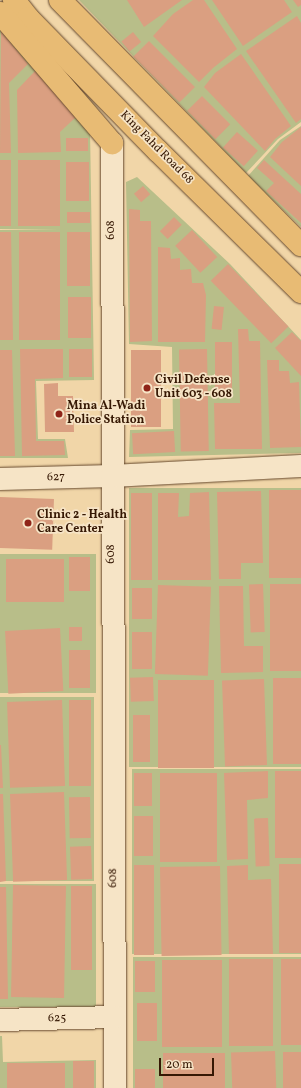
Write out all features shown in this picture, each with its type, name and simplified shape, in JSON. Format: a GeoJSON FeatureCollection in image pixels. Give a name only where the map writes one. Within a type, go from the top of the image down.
{"type":"FeatureCollection","features":[{"type":"Feature","properties":{"kind":"main road","name":"King Fahd Road 68"},"geometry":{"type":"LineString","coordinates":[[14,0],[28,18],[158,151],[301,292]]}},
{"type":"Feature","properties":{"kind":"main road"},"geometry":{"type":"LineString","coordinates":[[60,0],[301,245]]}},
{"type":"Feature","properties":{"kind":"main road","name":"608"},"geometry":{"type":"LineString","coordinates":[[0,13],[112,143]]}},
{"type":"Feature","properties":{"kind":"street","name":"608"},"geometry":{"type":"LineString","coordinates":[[112,143],[115,1088]]}},
{"type":"Feature","properties":{"kind":"street","name":"627"},"geometry":{"type":"LineString","coordinates":[[0,479],[112,476],[301,466]]}},
{"type":"Feature","properties":{"kind":"street","name":"625"},"geometry":{"type":"LineString","coordinates":[[0,1020],[115,1017]]}},
{"type":"Feature","properties":{"kind":"green space"},"geometry":{"type":"Polygon","coordinates":[[[79,0],[301,0],[301,122],[278,139],[246,173],[79,0]]]}},
{"type":"Feature","properties":{"kind":"green space"},"geometry":{"type":"Polygon","coordinates":[[[0,24],[90,129],[94,380],[36,381],[38,439],[65,439],[68,458],[0,458],[0,230],[58,230],[0,229],[0,24]]]}},
{"type":"Feature","properties":{"kind":"green space"},"geometry":{"type":"Polygon","coordinates":[[[301,126],[301,227],[248,176],[280,140],[301,126]]]}},
{"type":"Feature","properties":{"kind":"green space"},"geometry":{"type":"Polygon","coordinates":[[[137,177],[230,264],[301,340],[301,453],[129,457],[130,430],[173,429],[172,347],[129,344],[126,182],[137,177]]]}},
{"type":"Feature","properties":{"kind":"green space"},"geometry":{"type":"Polygon","coordinates":[[[129,488],[301,488],[301,767],[129,767],[129,488]]]}},
{"type":"Feature","properties":{"kind":"green space"},"geometry":{"type":"Polygon","coordinates":[[[0,554],[96,554],[96,693],[0,693],[0,554]]]}},
{"type":"Feature","properties":{"kind":"green space"},"geometry":{"type":"Polygon","coordinates":[[[0,697],[94,697],[94,881],[0,881],[0,697]]]}},
{"type":"Feature","properties":{"kind":"green space"},"geometry":{"type":"Polygon","coordinates":[[[132,769],[301,769],[301,954],[132,954],[132,769]]]}},
{"type":"Feature","properties":{"kind":"green space"},"geometry":{"type":"Polygon","coordinates":[[[0,884],[96,884],[96,1007],[0,1007],[0,884]]]}},
{"type":"Feature","properties":{"kind":"green space"},"geometry":{"type":"Polygon","coordinates":[[[133,957],[301,957],[301,1088],[133,1088],[133,957]]]}},
{"type":"Feature","properties":{"kind":"green space"},"geometry":{"type":"Polygon","coordinates":[[[0,1036],[2,1036],[3,1062],[96,1060],[96,1088],[0,1088],[0,1036]]]}},
{"type":"Feature","properties":{"kind":"building"},"geometry":{"type":"Polygon","coordinates":[[[127,0],[182,0],[144,27],[127,0]]]}},
{"type":"Feature","properties":{"kind":"building"},"geometry":{"type":"Polygon","coordinates":[[[193,0],[204,0],[237,49],[213,68],[199,82],[153,36],[173,14],[193,0]]]}},
{"type":"Feature","properties":{"kind":"building"},"geometry":{"type":"Polygon","coordinates":[[[212,0],[284,0],[292,12],[243,46],[212,0]]]}},
{"type":"Feature","properties":{"kind":"building"},"geometry":{"type":"Polygon","coordinates":[[[293,0],[301,0],[301,5],[298,7],[293,0]]]}},
{"type":"Feature","properties":{"kind":"building"},"geometry":{"type":"Polygon","coordinates":[[[297,16],[301,23],[301,119],[296,123],[246,51],[297,16]]]}},
{"type":"Feature","properties":{"kind":"building"},"geometry":{"type":"Polygon","coordinates":[[[1,31],[28,64],[9,83],[11,153],[0,153],[1,31]]]}},
{"type":"Feature","properties":{"kind":"building"},"geometry":{"type":"Polygon","coordinates":[[[133,32],[141,42],[130,52],[121,41],[133,32]]]}},
{"type":"Feature","properties":{"kind":"building"},"geometry":{"type":"Polygon","coordinates":[[[149,41],[195,87],[179,103],[133,57],[149,41]]]}},
{"type":"Feature","properties":{"kind":"building"},"geometry":{"type":"Polygon","coordinates":[[[241,54],[291,126],[275,139],[265,151],[204,87],[215,73],[241,54]]]}},
{"type":"Feature","properties":{"kind":"building"},"geometry":{"type":"Polygon","coordinates":[[[35,71],[76,117],[60,132],[61,152],[18,153],[17,90],[35,71]]]}},
{"type":"Feature","properties":{"kind":"building"},"geometry":{"type":"Polygon","coordinates":[[[202,96],[230,124],[215,139],[187,111],[202,96]]]}},
{"type":"Feature","properties":{"kind":"building"},"geometry":{"type":"Polygon","coordinates":[[[301,127],[301,186],[270,157],[282,142],[301,127]]]}},
{"type":"Feature","properties":{"kind":"building"},"geometry":{"type":"Polygon","coordinates":[[[237,132],[258,151],[244,166],[223,148],[237,132]]]}},
{"type":"Feature","properties":{"kind":"building"},"geometry":{"type":"Polygon","coordinates":[[[66,138],[88,138],[88,151],[66,151],[66,138]]]}},
{"type":"Feature","properties":{"kind":"building"},"geometry":{"type":"Polygon","coordinates":[[[0,160],[11,160],[11,226],[0,226],[0,160]]]}},
{"type":"Feature","properties":{"kind":"building"},"geometry":{"type":"Polygon","coordinates":[[[18,160],[60,160],[60,226],[18,226],[18,160]]]}},
{"type":"Feature","properties":{"kind":"building"},"geometry":{"type":"Polygon","coordinates":[[[264,160],[301,194],[301,223],[266,191],[274,183],[257,168],[264,160]]]}},
{"type":"Feature","properties":{"kind":"building"},"geometry":{"type":"Polygon","coordinates":[[[66,162],[89,162],[89,201],[66,201],[66,162]]]}},
{"type":"Feature","properties":{"kind":"building"},"geometry":{"type":"Polygon","coordinates":[[[143,186],[150,194],[141,202],[134,194],[143,186]]]}},
{"type":"Feature","properties":{"kind":"building"},"geometry":{"type":"Polygon","coordinates":[[[129,209],[140,210],[140,221],[151,221],[152,341],[130,342],[129,209]]]}},
{"type":"Feature","properties":{"kind":"building"},"geometry":{"type":"Polygon","coordinates":[[[67,212],[90,212],[90,223],[67,223],[67,212]]]}},
{"type":"Feature","properties":{"kind":"building"},"geometry":{"type":"Polygon","coordinates":[[[174,217],[182,225],[168,239],[160,231],[174,217]]]}},
{"type":"Feature","properties":{"kind":"building"},"geometry":{"type":"Polygon","coordinates":[[[192,230],[217,257],[200,273],[175,246],[192,230]]]}},
{"type":"Feature","properties":{"kind":"building"},"geometry":{"type":"Polygon","coordinates":[[[0,232],[11,232],[13,340],[0,340],[0,232]]]}},
{"type":"Feature","properties":{"kind":"building"},"geometry":{"type":"Polygon","coordinates":[[[19,232],[60,232],[60,340],[19,340],[19,232]]]}},
{"type":"Feature","properties":{"kind":"building"},"geometry":{"type":"Polygon","coordinates":[[[67,232],[90,232],[90,286],[67,286],[67,232]]]}},
{"type":"Feature","properties":{"kind":"building"},"geometry":{"type":"Polygon","coordinates":[[[158,247],[170,248],[171,259],[180,258],[180,270],[191,269],[192,283],[203,283],[206,295],[205,342],[158,342],[158,247]]]}},
{"type":"Feature","properties":{"kind":"building"},"geometry":{"type":"Polygon","coordinates":[[[228,264],[288,327],[271,343],[211,281],[228,264]]]}},
{"type":"Feature","properties":{"kind":"building"},"geometry":{"type":"Polygon","coordinates":[[[68,297],[91,297],[91,338],[68,338],[68,297]]]}},
{"type":"Feature","properties":{"kind":"building"},"geometry":{"type":"Polygon","coordinates":[[[214,306],[224,307],[222,330],[212,329],[214,306]]]}},
{"type":"Feature","properties":{"kind":"building"},"geometry":{"type":"Polygon","coordinates":[[[238,329],[248,329],[249,341],[260,341],[262,449],[215,449],[214,403],[240,403],[238,329]]]}},
{"type":"Feature","properties":{"kind":"building"},"geometry":{"type":"Polygon","coordinates":[[[292,332],[301,341],[301,376],[275,348],[292,332]]]}},
{"type":"Feature","properties":{"kind":"building"},"geometry":{"type":"Polygon","coordinates":[[[215,342],[232,342],[232,393],[215,393],[215,342]]]}},
{"type":"Feature","properties":{"kind":"building"},"geometry":{"type":"Polygon","coordinates":[[[20,349],[63,349],[63,378],[35,379],[36,441],[64,441],[65,455],[22,456],[20,349]]]}},
{"type":"Feature","properties":{"kind":"building"},"geometry":{"type":"Polygon","coordinates":[[[69,349],[92,349],[92,377],[69,377],[69,349]]]}},
{"type":"Feature","properties":{"kind":"building"},"geometry":{"type":"Polygon","coordinates":[[[179,349],[207,349],[209,451],[181,451],[179,349]]]}},
{"type":"Feature","properties":{"kind":"building"},"geometry":{"type":"Polygon","coordinates":[[[0,350],[12,350],[15,456],[0,456],[0,350]]]}},
{"type":"Feature","properties":{"kind":"building","name":"Civil Defense Unit 603 - 608"},"geometry":{"type":"Polygon","coordinates":[[[131,350],[161,350],[161,427],[131,427],[131,350]]]}},
{"type":"Feature","properties":{"kind":"building"},"geometry":{"type":"Polygon","coordinates":[[[267,360],[279,360],[279,371],[289,371],[290,383],[299,382],[301,447],[270,448],[267,360]]]}},
{"type":"Feature","properties":{"kind":"building","name":"Mina Al-Wadi Police Station"},"geometry":{"type":"Polygon","coordinates":[[[58,383],[58,396],[73,396],[74,432],[45,432],[44,384],[58,383]]]}},
{"type":"Feature","properties":{"kind":"building"},"geometry":{"type":"Polygon","coordinates":[[[174,431],[175,452],[133,454],[132,433],[174,431]]]}},
{"type":"Feature","properties":{"kind":"building"},"geometry":{"type":"Polygon","coordinates":[[[269,490],[301,490],[301,578],[269,578],[269,490]]]}},
{"type":"Feature","properties":{"kind":"building"},"geometry":{"type":"Polygon","coordinates":[[[261,491],[263,563],[241,563],[241,579],[219,579],[217,492],[261,491]]]}},
{"type":"Feature","properties":{"kind":"building"},"geometry":{"type":"Polygon","coordinates":[[[209,492],[211,580],[158,580],[158,493],[179,493],[178,517],[189,516],[190,493],[209,492]]]}},
{"type":"Feature","properties":{"kind":"building"},"geometry":{"type":"Polygon","coordinates":[[[131,493],[152,493],[152,580],[131,580],[131,493]]]}},
{"type":"Feature","properties":{"kind":"building","name":"Clinic 2 - Health Care Center"},"geometry":{"type":"Polygon","coordinates":[[[0,497],[54,499],[52,550],[0,548],[0,497]]]}},
{"type":"Feature","properties":{"kind":"building"},"geometry":{"type":"Polygon","coordinates":[[[69,557],[90,557],[90,591],[69,591],[69,557]]]}},
{"type":"Feature","properties":{"kind":"building"},"geometry":{"type":"Polygon","coordinates":[[[6,559],[64,559],[64,602],[6,602],[6,559]]]}},
{"type":"Feature","properties":{"kind":"building"},"geometry":{"type":"Polygon","coordinates":[[[249,584],[263,584],[265,632],[251,632],[249,584]]]}},
{"type":"Feature","properties":{"kind":"building"},"geometry":{"type":"Polygon","coordinates":[[[270,584],[301,584],[301,671],[270,671],[270,584]]]}},
{"type":"Feature","properties":{"kind":"building"},"geometry":{"type":"Polygon","coordinates":[[[158,585],[211,587],[208,676],[155,674],[158,585]]]}},
{"type":"Feature","properties":{"kind":"building"},"geometry":{"type":"Polygon","coordinates":[[[219,586],[243,586],[244,646],[263,646],[263,672],[221,673],[219,586]]]}},
{"type":"Feature","properties":{"kind":"building"},"geometry":{"type":"Polygon","coordinates":[[[132,588],[152,588],[152,619],[132,619],[132,588]]]}},
{"type":"Feature","properties":{"kind":"building"},"geometry":{"type":"Polygon","coordinates":[[[69,627],[82,627],[82,641],[69,641],[69,627]]]}},
{"type":"Feature","properties":{"kind":"building"},"geometry":{"type":"Polygon","coordinates":[[[60,628],[63,691],[8,694],[5,631],[60,628]]]}},
{"type":"Feature","properties":{"kind":"building"},"geometry":{"type":"Polygon","coordinates":[[[132,632],[152,632],[152,669],[132,669],[132,632]]]}},
{"type":"Feature","properties":{"kind":"building"},"geometry":{"type":"Polygon","coordinates":[[[69,650],[90,650],[90,688],[69,688],[69,650]]]}},
{"type":"Feature","properties":{"kind":"building"},"geometry":{"type":"Polygon","coordinates":[[[153,677],[154,701],[131,702],[130,678],[153,677]]]}},
{"type":"Feature","properties":{"kind":"building"},"geometry":{"type":"Polygon","coordinates":[[[273,678],[301,678],[301,764],[273,764],[273,678]]]}},
{"type":"Feature","properties":{"kind":"building"},"geometry":{"type":"Polygon","coordinates":[[[264,679],[267,765],[225,766],[222,680],[264,679]]]}},
{"type":"Feature","properties":{"kind":"building"},"geometry":{"type":"Polygon","coordinates":[[[158,680],[214,680],[214,768],[158,768],[158,680]]]}},
{"type":"Feature","properties":{"kind":"building"},"geometry":{"type":"Polygon","coordinates":[[[62,700],[65,786],[10,788],[7,702],[62,700]]]}},
{"type":"Feature","properties":{"kind":"building"},"geometry":{"type":"Polygon","coordinates":[[[69,700],[91,700],[91,786],[69,786],[69,700]]]}},
{"type":"Feature","properties":{"kind":"building"},"geometry":{"type":"Polygon","coordinates":[[[133,715],[150,715],[150,762],[133,762],[133,715]]]}},
{"type":"Feature","properties":{"kind":"building"},"geometry":{"type":"Polygon","coordinates":[[[1,745],[3,788],[0,788],[1,745]]]}},
{"type":"Feature","properties":{"kind":"building"},"geometry":{"type":"Polygon","coordinates":[[[268,771],[268,798],[247,800],[248,859],[227,860],[224,773],[268,771]]]}},
{"type":"Feature","properties":{"kind":"building"},"geometry":{"type":"Polygon","coordinates":[[[275,771],[301,771],[301,858],[275,858],[275,771]]]}},
{"type":"Feature","properties":{"kind":"building"},"geometry":{"type":"Polygon","coordinates":[[[134,773],[152,773],[152,806],[134,806],[134,773]]]}},
{"type":"Feature","properties":{"kind":"building"},"geometry":{"type":"Polygon","coordinates":[[[160,773],[217,773],[217,862],[160,862],[160,773]]]}},
{"type":"Feature","properties":{"kind":"building"},"geometry":{"type":"Polygon","coordinates":[[[64,792],[67,880],[13,882],[10,794],[64,792]]]}},
{"type":"Feature","properties":{"kind":"building"},"geometry":{"type":"Polygon","coordinates":[[[0,794],[3,794],[6,881],[0,882],[0,794]]]}},
{"type":"Feature","properties":{"kind":"building"},"geometry":{"type":"Polygon","coordinates":[[[69,797],[90,797],[91,838],[70,838],[69,797]]]}},
{"type":"Feature","properties":{"kind":"building"},"geometry":{"type":"Polygon","coordinates":[[[134,816],[153,816],[153,856],[134,856],[134,816]]]}},
{"type":"Feature","properties":{"kind":"building"},"geometry":{"type":"Polygon","coordinates":[[[254,818],[268,818],[270,866],[256,866],[254,818]]]}},
{"type":"Feature","properties":{"kind":"building"},"geometry":{"type":"Polygon","coordinates":[[[91,846],[92,879],[71,880],[70,847],[91,846]]]}},
{"type":"Feature","properties":{"kind":"building"},"geometry":{"type":"Polygon","coordinates":[[[279,864],[301,864],[301,953],[279,953],[279,864]]]}},
{"type":"Feature","properties":{"kind":"building"},"geometry":{"type":"Polygon","coordinates":[[[134,865],[154,865],[154,955],[134,955],[134,865]]]}},
{"type":"Feature","properties":{"kind":"building"},"geometry":{"type":"Polygon","coordinates":[[[248,865],[248,880],[271,879],[273,954],[229,954],[227,866],[248,865]]]}},
{"type":"Feature","properties":{"kind":"building"},"geometry":{"type":"Polygon","coordinates":[[[220,866],[222,955],[162,956],[160,867],[220,866]]]}},
{"type":"Feature","properties":{"kind":"building"},"geometry":{"type":"Polygon","coordinates":[[[13,885],[66,886],[64,998],[11,997],[13,885]]]}},
{"type":"Feature","properties":{"kind":"building"},"geometry":{"type":"Polygon","coordinates":[[[71,886],[92,886],[92,970],[71,970],[71,886]]]}},
{"type":"Feature","properties":{"kind":"building"},"geometry":{"type":"Polygon","coordinates":[[[0,887],[6,887],[8,999],[0,999],[0,887]]]}},
{"type":"Feature","properties":{"kind":"building"},"geometry":{"type":"Polygon","coordinates":[[[229,959],[273,959],[273,1046],[229,1046],[229,959]]]}},
{"type":"Feature","properties":{"kind":"building"},"geometry":{"type":"Polygon","coordinates":[[[281,959],[301,959],[301,1045],[281,1045],[281,959]]]}},
{"type":"Feature","properties":{"kind":"building"},"geometry":{"type":"Polygon","coordinates":[[[162,960],[222,960],[222,1047],[162,1047],[162,960]]]}},
{"type":"Feature","properties":{"kind":"building"},"geometry":{"type":"Polygon","coordinates":[[[135,961],[155,961],[155,992],[135,992],[135,961]]]}},
{"type":"Feature","properties":{"kind":"building"},"geometry":{"type":"Polygon","coordinates":[[[137,1003],[157,1003],[157,1041],[137,1041],[137,1003]]]}},
{"type":"Feature","properties":{"kind":"building"},"geometry":{"type":"Polygon","coordinates":[[[275,1051],[276,1088],[232,1088],[231,1053],[275,1051]]]}},
{"type":"Feature","properties":{"kind":"building"},"geometry":{"type":"Polygon","coordinates":[[[283,1052],[301,1052],[301,1088],[283,1088],[283,1052]]]}},
{"type":"Feature","properties":{"kind":"building"},"geometry":{"type":"Polygon","coordinates":[[[163,1053],[225,1053],[225,1088],[163,1088],[163,1053]]]}},
{"type":"Feature","properties":{"kind":"building"},"geometry":{"type":"Polygon","coordinates":[[[73,1061],[94,1061],[94,1088],[73,1088],[73,1061]]]}},
{"type":"Feature","properties":{"kind":"building"},"geometry":{"type":"Polygon","coordinates":[[[7,1063],[65,1063],[65,1088],[7,1088],[7,1063]]]}},
{"type":"Feature","properties":{"kind":"building"},"geometry":{"type":"Polygon","coordinates":[[[135,1069],[155,1069],[155,1088],[135,1088],[135,1069]]]}},
{"type":"Feature","properties":{"kind":"place","name":"Civil Defense Unit 603 - 608"},"geometry":{"type":"Point","coordinates":[147,388]}},
{"type":"Feature","properties":{"kind":"place","name":"Mina Al-Wadi Police Station"},"geometry":{"type":"Point","coordinates":[59,414]}},
{"type":"Feature","properties":{"kind":"place","name":"Clinic 2 - Health Care Center"},"geometry":{"type":"Point","coordinates":[28,523]}}]}
